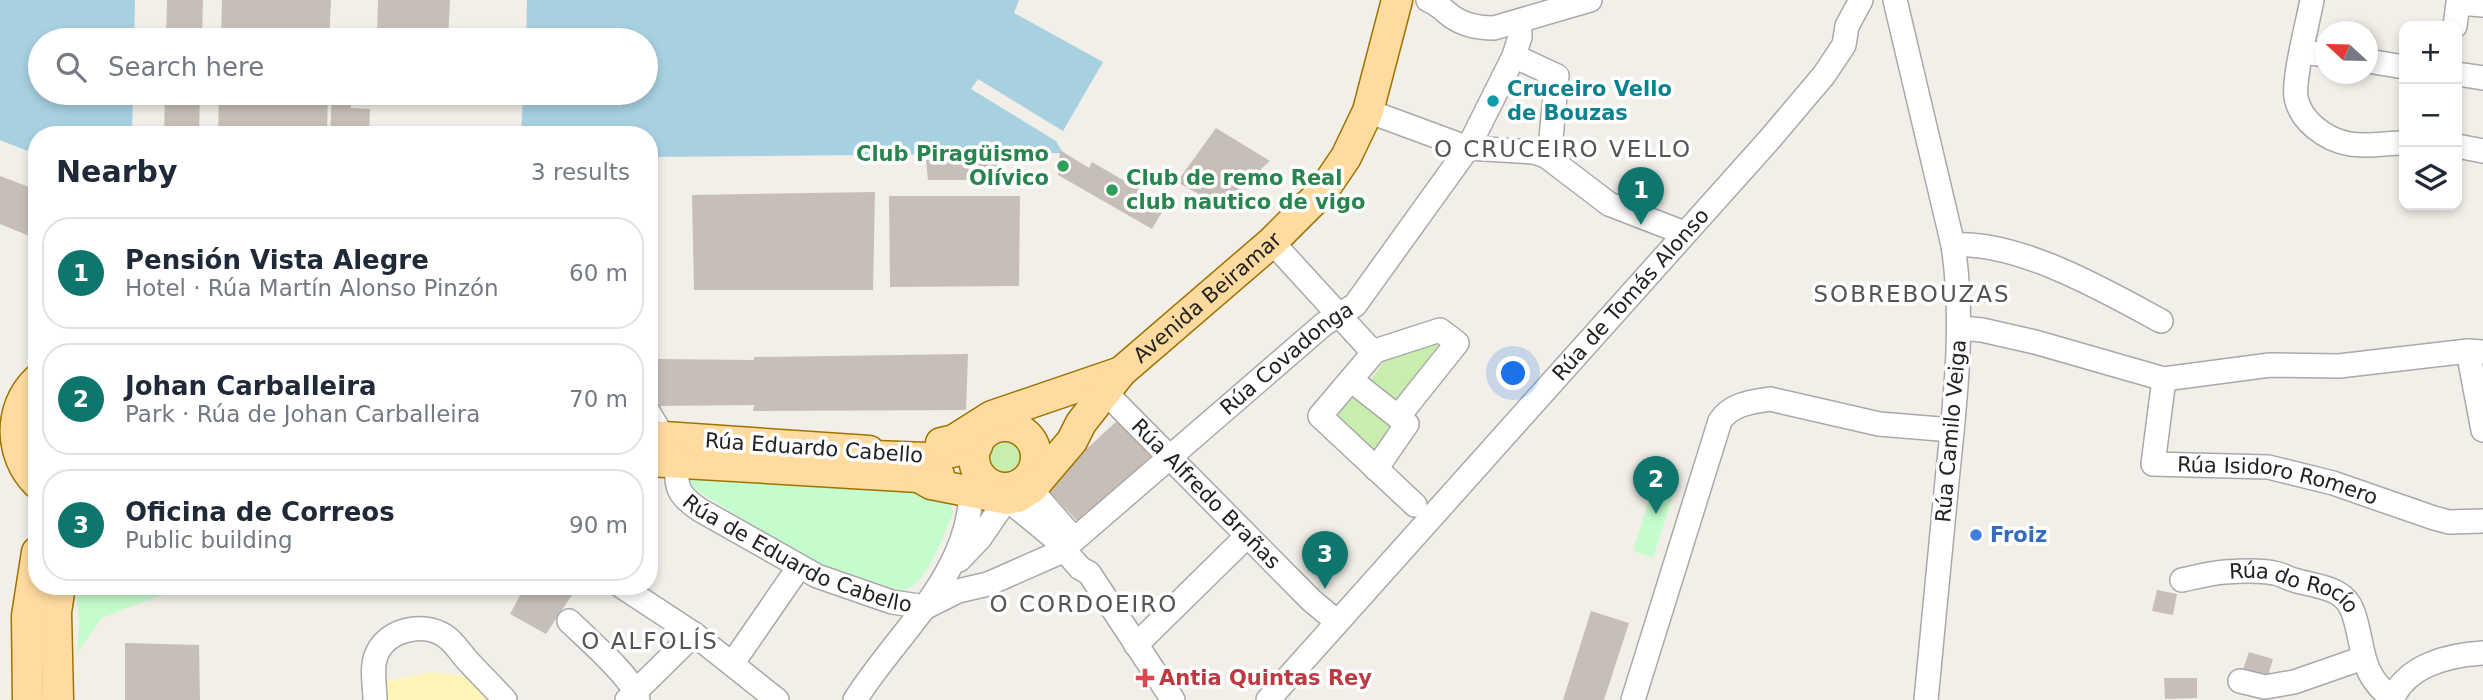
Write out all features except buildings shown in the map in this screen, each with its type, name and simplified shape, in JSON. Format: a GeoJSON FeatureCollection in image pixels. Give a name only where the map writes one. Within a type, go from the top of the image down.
{"type":"FeatureCollection","features":[{"type":"Feature","properties":{"kind":"main road","name":"Avenida Beiramar"},"geometry":{"type":"LineString","coordinates":[[1103,384],[1081,424],[1001,477],[989,431],[1007,426],[1103,384],[1272,242],[1323,191],[1346,158],[1368,111],[1397,0]]}},
{"type":"Feature","properties":{"kind":"main road"},"geometry":{"type":"LineString","coordinates":[[869,450],[875,446],[915,447],[954,440],[992,416],[1070,388],[1103,384]]}},
{"type":"Feature","properties":{"kind":"main road"},"geometry":{"type":"LineString","coordinates":[[28,393],[15,421],[20,460],[28,474]]}},
{"type":"Feature","properties":{"kind":"main road"},"geometry":{"type":"LineString","coordinates":[[1001,477],[1032,442],[1026,433],[1007,426]]}},
{"type":"Feature","properties":{"kind":"main road","name":"Rúa Eduardo Cabello"},"geometry":{"type":"LineString","coordinates":[[658,442],[869,450],[874,456],[927,458],[1001,477]]}},
{"type":"Feature","properties":{"kind":"main road","name":"Rúa Eduardo Cabello"},"geometry":{"type":"LineString","coordinates":[[658,442],[919,477],[931,484],[1001,477]]}},
{"type":"Feature","properties":{"kind":"main road"},"geometry":{"type":"LineString","coordinates":[[28,700],[27,616],[30,595]]}},
{"type":"Feature","properties":{"kind":"main road"},"geometry":{"type":"LineString","coordinates":[[58,700],[59,595]]}},
{"type":"Feature","properties":{"kind":"street"},"geometry":{"type":"LineString","coordinates":[[1428,0],[1440,5],[1460,21],[1482,28],[1494,28],[1590,0]]}},
{"type":"Feature","properties":{"kind":"street","name":"Rúa de Tomás Alonso"},"geometry":{"type":"LineString","coordinates":[[1268,700],[1769,140],[1824,75],[1844,45],[1847,26],[1861,0]]}},
{"type":"Feature","properties":{"kind":"street","name":"Rúa Camilo Veiga"},"geometry":{"type":"LineString","coordinates":[[1895,0],[1953,245],[1958,279],[1960,328],[1926,700]]}},
{"type":"Feature","properties":{"kind":"street"},"geometry":{"type":"LineString","coordinates":[[2312,0],[2295,94],[2300,111],[2314,127],[2332,138],[2350,144],[2399,143]]}},
{"type":"Feature","properties":{"kind":"street"},"geometry":{"type":"LineString","coordinates":[[2456,21],[2458,3],[2483,5]]}},
{"type":"Feature","properties":{"kind":"street","name":"Rúa Covadonga"},"geometry":{"type":"LineString","coordinates":[[1070,545],[1324,324],[1355,304],[1468,148],[1514,56],[1520,37],[1520,21]]}},
{"type":"Feature","properties":{"kind":"street"},"geometry":{"type":"LineString","coordinates":[[2302,51],[2315,53]]}},
{"type":"Feature","properties":{"kind":"street"},"geometry":{"type":"LineString","coordinates":[[1514,56],[1557,76],[1546,156]]}},
{"type":"Feature","properties":{"kind":"street"},"geometry":{"type":"LineString","coordinates":[[2378,63],[2399,66]]}},
{"type":"Feature","properties":{"kind":"street"},"geometry":{"type":"LineString","coordinates":[[2462,75],[2483,78]]}},
{"type":"Feature","properties":{"kind":"street"},"geometry":{"type":"LineString","coordinates":[[1368,111],[1468,148],[1534,152],[1546,156],[1609,204],[1685,233]]}},
{"type":"Feature","properties":{"kind":"street"},"geometry":{"type":"LineString","coordinates":[[2462,147],[2483,151]]}},
{"type":"Feature","properties":{"kind":"street"},"geometry":{"type":"LineString","coordinates":[[1272,242],[1338,315],[1375,351]]}},
{"type":"Feature","properties":{"kind":"street"},"geometry":{"type":"LineString","coordinates":[[1953,245],[1972,244],[2009,252],[2077,276],[2161,321]]}},
{"type":"Feature","properties":{"kind":"street"},"geometry":{"type":"LineString","coordinates":[[1960,328],[2035,342],[2164,380],[2270,365],[2339,366],[2476,352],[2483,430]]}},
{"type":"Feature","properties":{"kind":"street"},"geometry":{"type":"LineString","coordinates":[[1398,417],[1457,343],[1440,330],[1375,351],[1320,416],[1415,505]]}},
{"type":"Feature","properties":{"kind":"street"},"geometry":{"type":"LineString","coordinates":[[1351,380],[1407,424],[1376,469]]}},
{"type":"Feature","properties":{"kind":"street","name":"Rúa Isidoro Romero"},"geometry":{"type":"LineString","coordinates":[[2164,380],[2153,464],[2268,467],[2333,483],[2449,522],[2483,522]]}},
{"type":"Feature","properties":{"kind":"street","name":"Rúa Alfredo Brañas"},"geometry":{"type":"LineString","coordinates":[[1103,384],[1247,536],[1336,621]]}},
{"type":"Feature","properties":{"kind":"street"},"geometry":{"type":"LineString","coordinates":[[1633,700],[1720,421],[1727,412],[1752,402],[1770,399],[1879,424],[1952,430]]}},
{"type":"Feature","properties":{"kind":"street","name":"Rúa de Eduardo Cabello"},"geometry":{"type":"LineString","coordinates":[[658,442],[685,500],[817,576],[892,602],[926,607],[958,591],[988,584],[1070,545]]}},
{"type":"Feature","properties":{"kind":"street"},"geometry":{"type":"LineString","coordinates":[[1001,477],[1088,562],[1088,573],[1174,700]]}},
{"type":"Feature","properties":{"kind":"street"},"geometry":{"type":"LineString","coordinates":[[855,700],[926,607],[949,569],[966,531],[970,514],[1001,477]]}},
{"type":"Feature","properties":{"kind":"street"},"geometry":{"type":"LineString","coordinates":[[949,569],[981,538],[1001,477]]}},
{"type":"Feature","properties":{"kind":"street"},"geometry":{"type":"LineString","coordinates":[[1136,645],[1247,536]]}},
{"type":"Feature","properties":{"kind":"street"},"geometry":{"type":"LineString","coordinates":[[732,664],[799,567]]}},
{"type":"Feature","properties":{"kind":"street","name":"Rúa do Rocío"},"geometry":{"type":"LineString","coordinates":[[2182,580],[2222,572],[2272,572],[2339,593],[2354,613],[2363,658],[2373,679],[2392,699],[2418,669],[2435,661],[2483,653]]}},
{"type":"Feature","properties":{"kind":"street"},"geometry":{"type":"LineString","coordinates":[[635,595],[694,634],[777,700]]}},
{"type":"Feature","properties":{"kind":"street"},"geometry":{"type":"LineString","coordinates":[[569,621],[634,697],[694,634]]}},
{"type":"Feature","properties":{"kind":"street"},"geometry":{"type":"LineString","coordinates":[[375,691],[374,664],[377,653],[390,639],[404,630],[423,628],[446,636],[505,700]]}},
{"type":"Feature","properties":{"kind":"street","name":"Rúa do Rocío"},"geometry":{"type":"LineString","coordinates":[[2239,681],[2265,687],[2294,682],[2363,658]]}},
{"type":"Feature","properties":{"kind":"green space"},"geometry":{"type":"Polygon","coordinates":[[[1430,340],[1441,348],[1394,402],[1369,382],[1385,360],[1430,340]]]}},
{"type":"Feature","properties":{"kind":"green space"},"geometry":{"type":"Polygon","coordinates":[[[1355,395],[1392,425],[1373,452],[1335,417],[1355,395]]]}},
{"type":"Feature","properties":{"kind":"green space"},"geometry":{"type":"Polygon","coordinates":[[[1006,433],[1022,440],[1029,456],[1022,472],[1006,479],[990,472],[983,456],[990,440],[1006,433]]]}},
{"type":"Feature","properties":{"kind":"green space"},"geometry":{"type":"Polygon","coordinates":[[[1658,471],[1679,477],[1653,558],[1633,551],[1658,471]]]}},
{"type":"Feature","properties":{"kind":"green space"},"geometry":{"type":"Polygon","coordinates":[[[689,472],[938,491],[948,500],[953,514],[927,570],[911,587],[902,591],[809,560],[688,485],[685,478],[689,472]]]}},
{"type":"Feature","properties":{"kind":"green space"},"geometry":{"type":"Polygon","coordinates":[[[77,595],[164,595],[102,618],[77,653],[79,623],[77,595]]]}},
{"type":"Feature","properties":{"kind":"sand"},"geometry":{"type":"Polygon","coordinates":[[[432,672],[480,678],[503,700],[385,700],[385,681],[432,672]]]}},
{"type":"Feature","properties":{"kind":"water"},"geometry":{"type":"Polygon","coordinates":[[[0,0],[135,0],[134,28],[28,28],[28,105],[133,105],[132,126],[28,126],[28,151],[0,140],[0,0]]]}},
{"type":"Feature","properties":{"kind":"water"},"geometry":{"type":"Polygon","coordinates":[[[527,0],[1019,0],[1014,13],[1103,62],[1063,131],[978,79],[971,89],[1056,141],[1063,153],[658,157],[658,126],[521,126],[522,105],[658,105],[658,28],[526,28],[527,0]]]}},
{"type":"Feature","properties":{"kind":"place","name":"Cruceiro Vello de Bouzas"},"geometry":{"type":"Point","coordinates":[1493,101]}},
{"type":"Feature","properties":{"kind":"place","name":"Club Piragüismo Olívico"},"geometry":{"type":"Point","coordinates":[1063,166]}},
{"type":"Feature","properties":{"kind":"place","name":"Club de remo Real club nautico de vigo"},"geometry":{"type":"Point","coordinates":[1112,190]}},
{"type":"Feature","properties":{"kind":"place","name":"Pensión Vista Alegre"},"geometry":{"type":"Point","coordinates":[1641,225]}},
{"type":"Feature","properties":{"kind":"place","name":"Johan Carballeira"},"geometry":{"type":"Point","coordinates":[1656,514]}},
{"type":"Feature","properties":{"kind":"place","name":"Froiz"},"geometry":{"type":"Point","coordinates":[1976,535]}},
{"type":"Feature","properties":{"kind":"place","name":"Oficina de Correos"},"geometry":{"type":"Point","coordinates":[1325,589]}},
{"type":"Feature","properties":{"kind":"place","name":"Antia Quintas Rey"},"geometry":{"type":"Point","coordinates":[1145,678]}},
{"type":"Feature","properties":{"kind":"district","name":"O CRUCEIRO VELLO"},"geometry":{"type":"Point","coordinates":[1563,149]}},
{"type":"Feature","properties":{"kind":"district","name":"SOBREBOUZAS"},"geometry":{"type":"Point","coordinates":[1912,294]}},
{"type":"Feature","properties":{"kind":"district","name":"O CORDOEIRO"},"geometry":{"type":"Point","coordinates":[1084,604]}},
{"type":"Feature","properties":{"kind":"district","name":"O ALFOLÍS"},"geometry":{"type":"Point","coordinates":[650,641]}}]}
